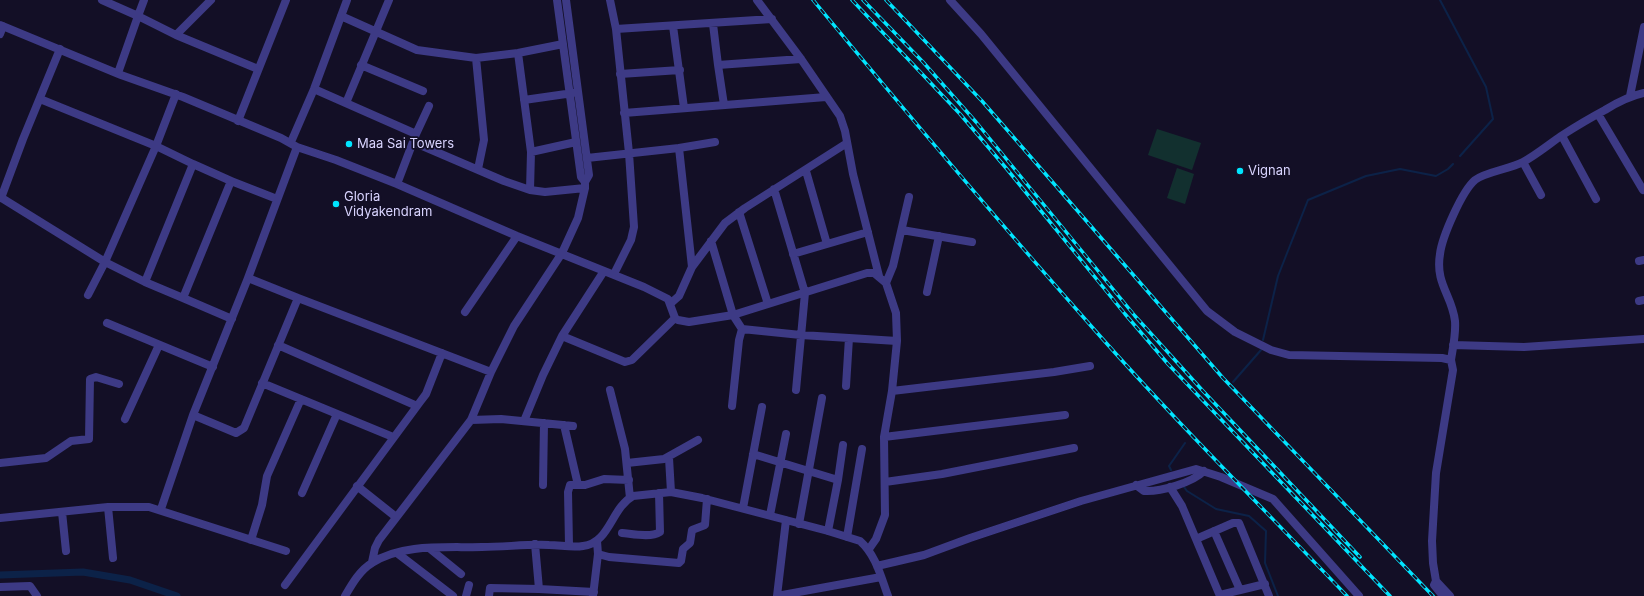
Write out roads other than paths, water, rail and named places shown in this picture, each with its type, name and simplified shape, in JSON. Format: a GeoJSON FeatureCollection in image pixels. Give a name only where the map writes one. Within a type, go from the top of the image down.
{"type":"FeatureCollection","features":[{"type":"Feature","properties":{"kind":"street"},"geometry":{"type":"LineString","coordinates":[[102,0],[176,35],[258,69]]}},
{"type":"Feature","properties":{"kind":"street"},"geometry":{"type":"LineString","coordinates":[[118,73],[144,0]]}},
{"type":"Feature","properties":{"kind":"street"},"geometry":{"type":"LineString","coordinates":[[176,35],[211,0]]}},
{"type":"Feature","properties":{"kind":"street"},"geometry":{"type":"LineString","coordinates":[[238,121],[286,0]]}},
{"type":"Feature","properties":{"kind":"street"},"geometry":{"type":"LineString","coordinates":[[161,509],[193,415],[248,278],[277,199],[294,144],[347,0]]}},
{"type":"Feature","properties":{"kind":"street"},"geometry":{"type":"LineString","coordinates":[[346,103],[389,0]]}},
{"type":"Feature","properties":{"kind":"street"},"geometry":{"type":"LineString","coordinates":[[557,0],[581,177],[585,185]]}},
{"type":"Feature","properties":{"kind":"street"},"geometry":{"type":"LineString","coordinates":[[372,562],[379,540],[471,420],[491,372],[514,326],[562,253],[578,218],[585,185],[589,175],[566,0]]}},
{"type":"Feature","properties":{"kind":"street"},"geometry":{"type":"LineString","coordinates":[[610,0],[616,29],[629,153],[633,234],[632,240],[614,274]]}},
{"type":"Feature","properties":{"kind":"street"},"geometry":{"type":"LineString","coordinates":[[757,0],[801,59],[840,116],[847,143],[852,174],[879,276]]}},
{"type":"Feature","properties":{"kind":"street"},"geometry":{"type":"LineString","coordinates":[[950,0],[981,34],[1207,311],[1216,319],[1235,332],[1271,350],[1289,355],[1442,358],[1451,360]]}},
{"type":"Feature","properties":{"kind":"street"},"geometry":{"type":"LineString","coordinates":[[341,16],[376,30],[417,50],[476,58],[518,53],[563,44]]}},
{"type":"Feature","properties":{"kind":"street"},"geometry":{"type":"LineString","coordinates":[[616,29],[713,24],[772,19]]}},
{"type":"Feature","properties":{"kind":"street"},"geometry":{"type":"LineString","coordinates":[[713,24],[724,105]]}},
{"type":"Feature","properties":{"kind":"street"},"geometry":{"type":"LineString","coordinates":[[673,26],[684,108]]}},
{"type":"Feature","properties":{"kind":"street"},"geometry":{"type":"LineString","coordinates":[[1630,96],[1644,27]]}},
{"type":"Feature","properties":{"kind":"street"},"geometry":{"type":"LineString","coordinates":[[1,28],[176,94],[294,144],[397,184],[517,236],[614,274],[665,296],[671,303],[675,318]]}},
{"type":"Feature","properties":{"kind":"street"},"geometry":{"type":"LineString","coordinates":[[60,49],[0,197],[105,262],[145,282],[232,319]]}},
{"type":"Feature","properties":{"kind":"street"},"geometry":{"type":"LineString","coordinates":[[518,53],[531,152],[530,190]]}},
{"type":"Feature","properties":{"kind":"street"},"geometry":{"type":"LineString","coordinates":[[476,58],[484,140],[478,169]]}},
{"type":"Feature","properties":{"kind":"street"},"geometry":{"type":"LineString","coordinates":[[718,65],[801,59]]}},
{"type":"Feature","properties":{"kind":"street"},"geometry":{"type":"LineString","coordinates":[[361,65],[423,91]]}},
{"type":"Feature","properties":{"kind":"street"},"geometry":{"type":"LineString","coordinates":[[620,74],[680,70]]}},
{"type":"Feature","properties":{"kind":"street"},"geometry":{"type":"LineString","coordinates":[[314,89],[416,134]]}},
{"type":"Feature","properties":{"kind":"street"},"geometry":{"type":"LineString","coordinates":[[524,100],[578,92]]}},
{"type":"Feature","properties":{"kind":"street"},"geometry":{"type":"LineString","coordinates":[[1443,596],[1434,585],[1436,581],[1432,541],[1436,473],[1453,370],[1451,360],[1455,336],[1455,321],[1453,312],[1441,282],[1439,272],[1440,254],[1448,228],[1467,190],[1474,181],[1480,177],[1505,170],[1523,162],[1598,114],[1630,96],[1644,93]]}},
{"type":"Feature","properties":{"kind":"street"},"geometry":{"type":"LineString","coordinates":[[88,296],[105,262],[156,146],[176,94]]}},
{"type":"Feature","properties":{"kind":"street"},"geometry":{"type":"LineString","coordinates":[[624,113],[826,97]]}},
{"type":"Feature","properties":{"kind":"street"},"geometry":{"type":"LineString","coordinates":[[40,99],[156,146],[231,181],[277,199]]}},
{"type":"Feature","properties":{"kind":"street"},"geometry":{"type":"LineString","coordinates":[[397,184],[416,134],[429,106]]}},
{"type":"Feature","properties":{"kind":"street"},"geometry":{"type":"LineString","coordinates":[[1598,114],[1643,190]]}},
{"type":"Feature","properties":{"kind":"street"},"geometry":{"type":"LineString","coordinates":[[1562,136],[1596,199]]}},
{"type":"Feature","properties":{"kind":"street"},"geometry":{"type":"LineString","coordinates":[[413,142],[504,181],[530,190],[545,192],[585,185]]}},
{"type":"Feature","properties":{"kind":"street"},"geometry":{"type":"LineString","coordinates":[[531,152],[576,142]]}},
{"type":"Feature","properties":{"kind":"street"},"geometry":{"type":"LineString","coordinates":[[587,158],[679,148],[714,142]]}},
{"type":"Feature","properties":{"kind":"street"},"geometry":{"type":"LineString","coordinates":[[671,303],[680,296],[692,267],[725,223],[774,189],[806,171],[847,143]]}},
{"type":"Feature","properties":{"kind":"street"},"geometry":{"type":"LineString","coordinates":[[679,148],[692,267]]}},
{"type":"Feature","properties":{"kind":"street"},"geometry":{"type":"LineString","coordinates":[[1523,162],[1541,195]]}},
{"type":"Feature","properties":{"kind":"street"},"geometry":{"type":"LineString","coordinates":[[145,282],[193,164]]}},
{"type":"Feature","properties":{"kind":"street"},"geometry":{"type":"LineString","coordinates":[[806,171],[827,244]]}},
{"type":"Feature","properties":{"kind":"street"},"geometry":{"type":"LineString","coordinates":[[183,298],[231,181]]}},
{"type":"Feature","properties":{"kind":"street"},"geometry":{"type":"LineString","coordinates":[[774,189],[804,293],[796,390]]}},
{"type":"Feature","properties":{"kind":"street"},"geometry":{"type":"LineString","coordinates":[[886,283],[894,266],[908,197]]}},
{"type":"Feature","properties":{"kind":"street"},"geometry":{"type":"LineString","coordinates":[[739,212],[768,304]]}},
{"type":"Feature","properties":{"kind":"street"},"geometry":{"type":"LineString","coordinates":[[902,230],[972,242]]}},
{"type":"Feature","properties":{"kind":"street"},"geometry":{"type":"LineString","coordinates":[[793,254],[868,232]]}},
{"type":"Feature","properties":{"kind":"street"},"geometry":{"type":"LineString","coordinates":[[465,312],[517,236]]}},
{"type":"Feature","properties":{"kind":"street"},"geometry":{"type":"LineString","coordinates":[[927,292],[939,236]]}},
{"type":"Feature","properties":{"kind":"street"},"geometry":{"type":"LineString","coordinates":[[711,241],[733,315],[742,329],[739,340],[732,406]]}},
{"type":"Feature","properties":{"kind":"street"},"geometry":{"type":"LineString","coordinates":[[524,421],[543,375],[562,336],[604,271]]}},
{"type":"Feature","properties":{"kind":"street"},"geometry":{"type":"LineString","coordinates":[[675,318],[689,322],[733,315],[867,273],[874,273],[886,283],[896,313],[897,341],[892,390],[884,437],[885,516],[876,539],[869,549]]}},
{"type":"Feature","properties":{"kind":"street"},"geometry":{"type":"LineString","coordinates":[[248,278],[491,372]]}},
{"type":"Feature","properties":{"kind":"street"},"geometry":{"type":"LineString","coordinates":[[193,415],[232,432],[240,432],[244,428],[298,298]]}},
{"type":"Feature","properties":{"kind":"street"},"geometry":{"type":"LineString","coordinates":[[562,336],[625,362],[632,360],[675,318]]}},
{"type":"Feature","properties":{"kind":"street"},"geometry":{"type":"LineString","coordinates":[[107,323],[213,367]]}},
{"type":"Feature","properties":{"kind":"street"},"geometry":{"type":"LineString","coordinates":[[742,329],[801,335],[897,341]]}},
{"type":"Feature","properties":{"kind":"street"},"geometry":{"type":"LineString","coordinates":[[846,386],[849,338]]}},
{"type":"Feature","properties":{"kind":"street"},"geometry":{"type":"LineString","coordinates":[[1453,345],[1524,346],[1644,339]]}},
{"type":"Feature","properties":{"kind":"street"},"geometry":{"type":"LineString","coordinates":[[125,419],[160,345]]}},
{"type":"Feature","properties":{"kind":"street"},"geometry":{"type":"LineString","coordinates":[[278,345],[417,406]]}},
{"type":"Feature","properties":{"kind":"street"},"geometry":{"type":"LineString","coordinates":[[285,585],[426,394],[442,353]]}},
{"type":"Feature","properties":{"kind":"street"},"geometry":{"type":"LineString","coordinates":[[892,390],[1054,372],[1090,366]]}},
{"type":"Feature","properties":{"kind":"street"},"geometry":{"type":"LineString","coordinates":[[0,463],[46,458],[71,441],[88,439],[90,380],[96,377],[119,384]]}},
{"type":"Feature","properties":{"kind":"street"},"geometry":{"type":"LineString","coordinates":[[262,383],[393,437]]}},
{"type":"Feature","properties":{"kind":"street"},"geometry":{"type":"LineString","coordinates":[[610,390],[620,427],[627,463],[630,498]]}},
{"type":"Feature","properties":{"kind":"street"},"geometry":{"type":"LineString","coordinates":[[799,524],[810,471],[822,398]]}},
{"type":"Feature","properties":{"kind":"street"},"geometry":{"type":"LineString","coordinates":[[251,540],[262,505],[267,476],[301,399]]}},
{"type":"Feature","properties":{"kind":"street"},"geometry":{"type":"LineString","coordinates":[[743,508],[762,407]]}},
{"type":"Feature","properties":{"kind":"street"},"geometry":{"type":"LineString","coordinates":[[302,493],[337,414]]}},
{"type":"Feature","properties":{"kind":"street"},"geometry":{"type":"LineString","coordinates":[[884,437],[1065,415]]}},
{"type":"Feature","properties":{"kind":"street"},"geometry":{"type":"LineString","coordinates":[[471,420],[502,419],[573,426]]}},
{"type":"Feature","properties":{"kind":"street"},"geometry":{"type":"LineString","coordinates":[[543,485],[544,423]]}},
{"type":"Feature","properties":{"kind":"street"},"geometry":{"type":"LineString","coordinates":[[564,425],[578,485]]}},
{"type":"Feature","properties":{"kind":"street"},"geometry":{"type":"LineString","coordinates":[[770,515],[786,434]]}},
{"type":"Feature","properties":{"kind":"street"},"geometry":{"type":"LineString","coordinates":[[627,463],[657,461],[669,458],[698,440]]}},
{"type":"Feature","properties":{"kind":"street"},"geometry":{"type":"LineString","coordinates":[[828,531],[843,445]]}},
{"type":"Feature","properties":{"kind":"street"},"geometry":{"type":"LineString","coordinates":[[884,482],[958,471],[1074,448]]}},
{"type":"Feature","properties":{"kind":"street"},"geometry":{"type":"LineString","coordinates":[[847,537],[862,449]]}},
{"type":"Feature","properties":{"kind":"street"},"geometry":{"type":"LineString","coordinates":[[753,454],[838,480]]}},
{"type":"Feature","properties":{"kind":"street"},"geometry":{"type":"LineString","coordinates":[[669,458],[671,492]]}},
{"type":"Feature","properties":{"kind":"street"},"geometry":{"type":"LineString","coordinates":[[877,566],[924,555],[1081,501],[1196,469],[1272,499],[1359,596]]}},
{"type":"Feature","properties":{"kind":"street"},"geometry":{"type":"LineString","coordinates":[[1136,485],[1144,491],[1170,487],[1196,478],[1204,471]]}},
{"type":"Feature","properties":{"kind":"street"},"geometry":{"type":"LineString","coordinates":[[569,545],[568,492],[570,485],[586,485],[604,479],[629,480]]}},
{"type":"Feature","properties":{"kind":"street"},"geometry":{"type":"LineString","coordinates":[[357,486],[396,517]]}},
{"type":"Feature","properties":{"kind":"street"},"geometry":{"type":"LineString","coordinates":[[1170,487],[1182,506],[1220,596],[1265,584]]}},
{"type":"Feature","properties":{"kind":"street"},"geometry":{"type":"LineString","coordinates":[[345,596],[357,578],[372,562],[397,553],[429,548],[535,544],[583,546],[597,541],[603,535],[617,512],[630,498],[671,492],[743,508],[860,541],[869,549],[888,596]]}},
{"type":"Feature","properties":{"kind":"street"},"geometry":{"type":"LineString","coordinates":[[622,533],[656,534],[660,532],[659,493]]}},
{"type":"Feature","properties":{"kind":"street"},"geometry":{"type":"LineString","coordinates":[[598,554],[609,557],[679,563],[681,561],[683,549],[690,544],[692,530],[705,525],[707,499]]}},
{"type":"Feature","properties":{"kind":"street"},"geometry":{"type":"LineString","coordinates":[[0,518],[108,507],[140,506],[161,509],[185,519],[286,551]]}},
{"type":"Feature","properties":{"kind":"street"},"geometry":{"type":"LineString","coordinates":[[108,507],[113,558]]}},
{"type":"Feature","properties":{"kind":"street"},"geometry":{"type":"LineString","coordinates":[[62,512],[66,551]]}},
{"type":"Feature","properties":{"kind":"street"},"geometry":{"type":"LineString","coordinates":[[786,520],[777,596],[881,577]]}},
{"type":"Feature","properties":{"kind":"street"},"geometry":{"type":"LineString","coordinates":[[1196,539],[1233,523],[1239,523],[1269,596]]}},
{"type":"Feature","properties":{"kind":"street"},"geometry":{"type":"LineString","coordinates":[[1214,531],[1240,590]]}},
{"type":"Feature","properties":{"kind":"street"},"geometry":{"type":"LineString","coordinates":[[489,596],[490,588],[539,589],[594,594],[598,554],[597,541]]}},
{"type":"Feature","properties":{"kind":"street"},"geometry":{"type":"LineString","coordinates":[[535,544],[539,589]]}},
{"type":"Feature","properties":{"kind":"street"},"geometry":{"type":"LineString","coordinates":[[429,548],[461,574]]}},
{"type":"Feature","properties":{"kind":"street"},"geometry":{"type":"LineString","coordinates":[[397,553],[453,596]]}},
{"type":"Feature","properties":{"kind":"street"},"geometry":{"type":"LineString","coordinates":[[1436,581],[1450,596]]}},
{"type":"Feature","properties":{"kind":"street"},"geometry":{"type":"LineString","coordinates":[[466,596],[469,585]]}},
{"type":"Feature","properties":{"kind":"street"},"geometry":{"type":"LineString","coordinates":[[0,588],[30,586],[37,596]]}},
{"type":"Feature","properties":{"kind":"waterway"},"geometry":{"type":"LineString","coordinates":[[1440,0],[1486,87],[1493,119],[1460,156]]}},
{"type":"Feature","properties":{"kind":"waterway"},"geometry":{"type":"LineString","coordinates":[[1263,340],[1278,276],[1308,200],[1366,176],[1400,169],[1436,176],[1448,169],[1453,164]]}},
{"type":"Feature","properties":{"kind":"waterway"},"geometry":{"type":"LineString","coordinates":[[1233,382],[1261,350]]}},
{"type":"Feature","properties":{"kind":"waterway"},"geometry":{"type":"LineString","coordinates":[[1171,470],[1169,466],[1185,443]]}},
{"type":"Feature","properties":{"kind":"waterway"},"geometry":{"type":"LineString","coordinates":[[1184,487],[1187,491],[1216,509],[1249,516],[1266,531],[1265,563],[1278,596]]}},
{"type":"Feature","properties":{"kind":"waterway"},"geometry":{"type":"LineString","coordinates":[[0,575],[83,572],[130,580],[177,596]]}},
{"type":"Feature","properties":{"kind":"railway"},"geometry":{"type":"LineString","coordinates":[[813,0],[951,165],[1123,362],[1186,430],[1347,596]]}},
{"type":"Feature","properties":{"kind":"railway"},"geometry":{"type":"LineString","coordinates":[[852,0],[960,114],[1168,364],[1390,596]]}},
{"type":"Feature","properties":{"kind":"railway"},"geometry":{"type":"LineString","coordinates":[[863,0],[923,62],[976,122],[1135,316],[1203,391],[1360,557]]}},
{"type":"Feature","properties":{"kind":"railway"},"geometry":{"type":"LineString","coordinates":[[886,0],[982,101],[1223,378],[1433,596]]}},
{"type":"Feature","properties":{"kind":"place","name":"Maa Sai Towers"},"geometry":{"type":"Point","coordinates":[349,144]}},
{"type":"Feature","properties":{"kind":"place","name":"Vignan"},"geometry":{"type":"Point","coordinates":[1240,171]}},
{"type":"Feature","properties":{"kind":"place","name":"Gloria Vidyakendram"},"geometry":{"type":"Point","coordinates":[336,204]}}]}
